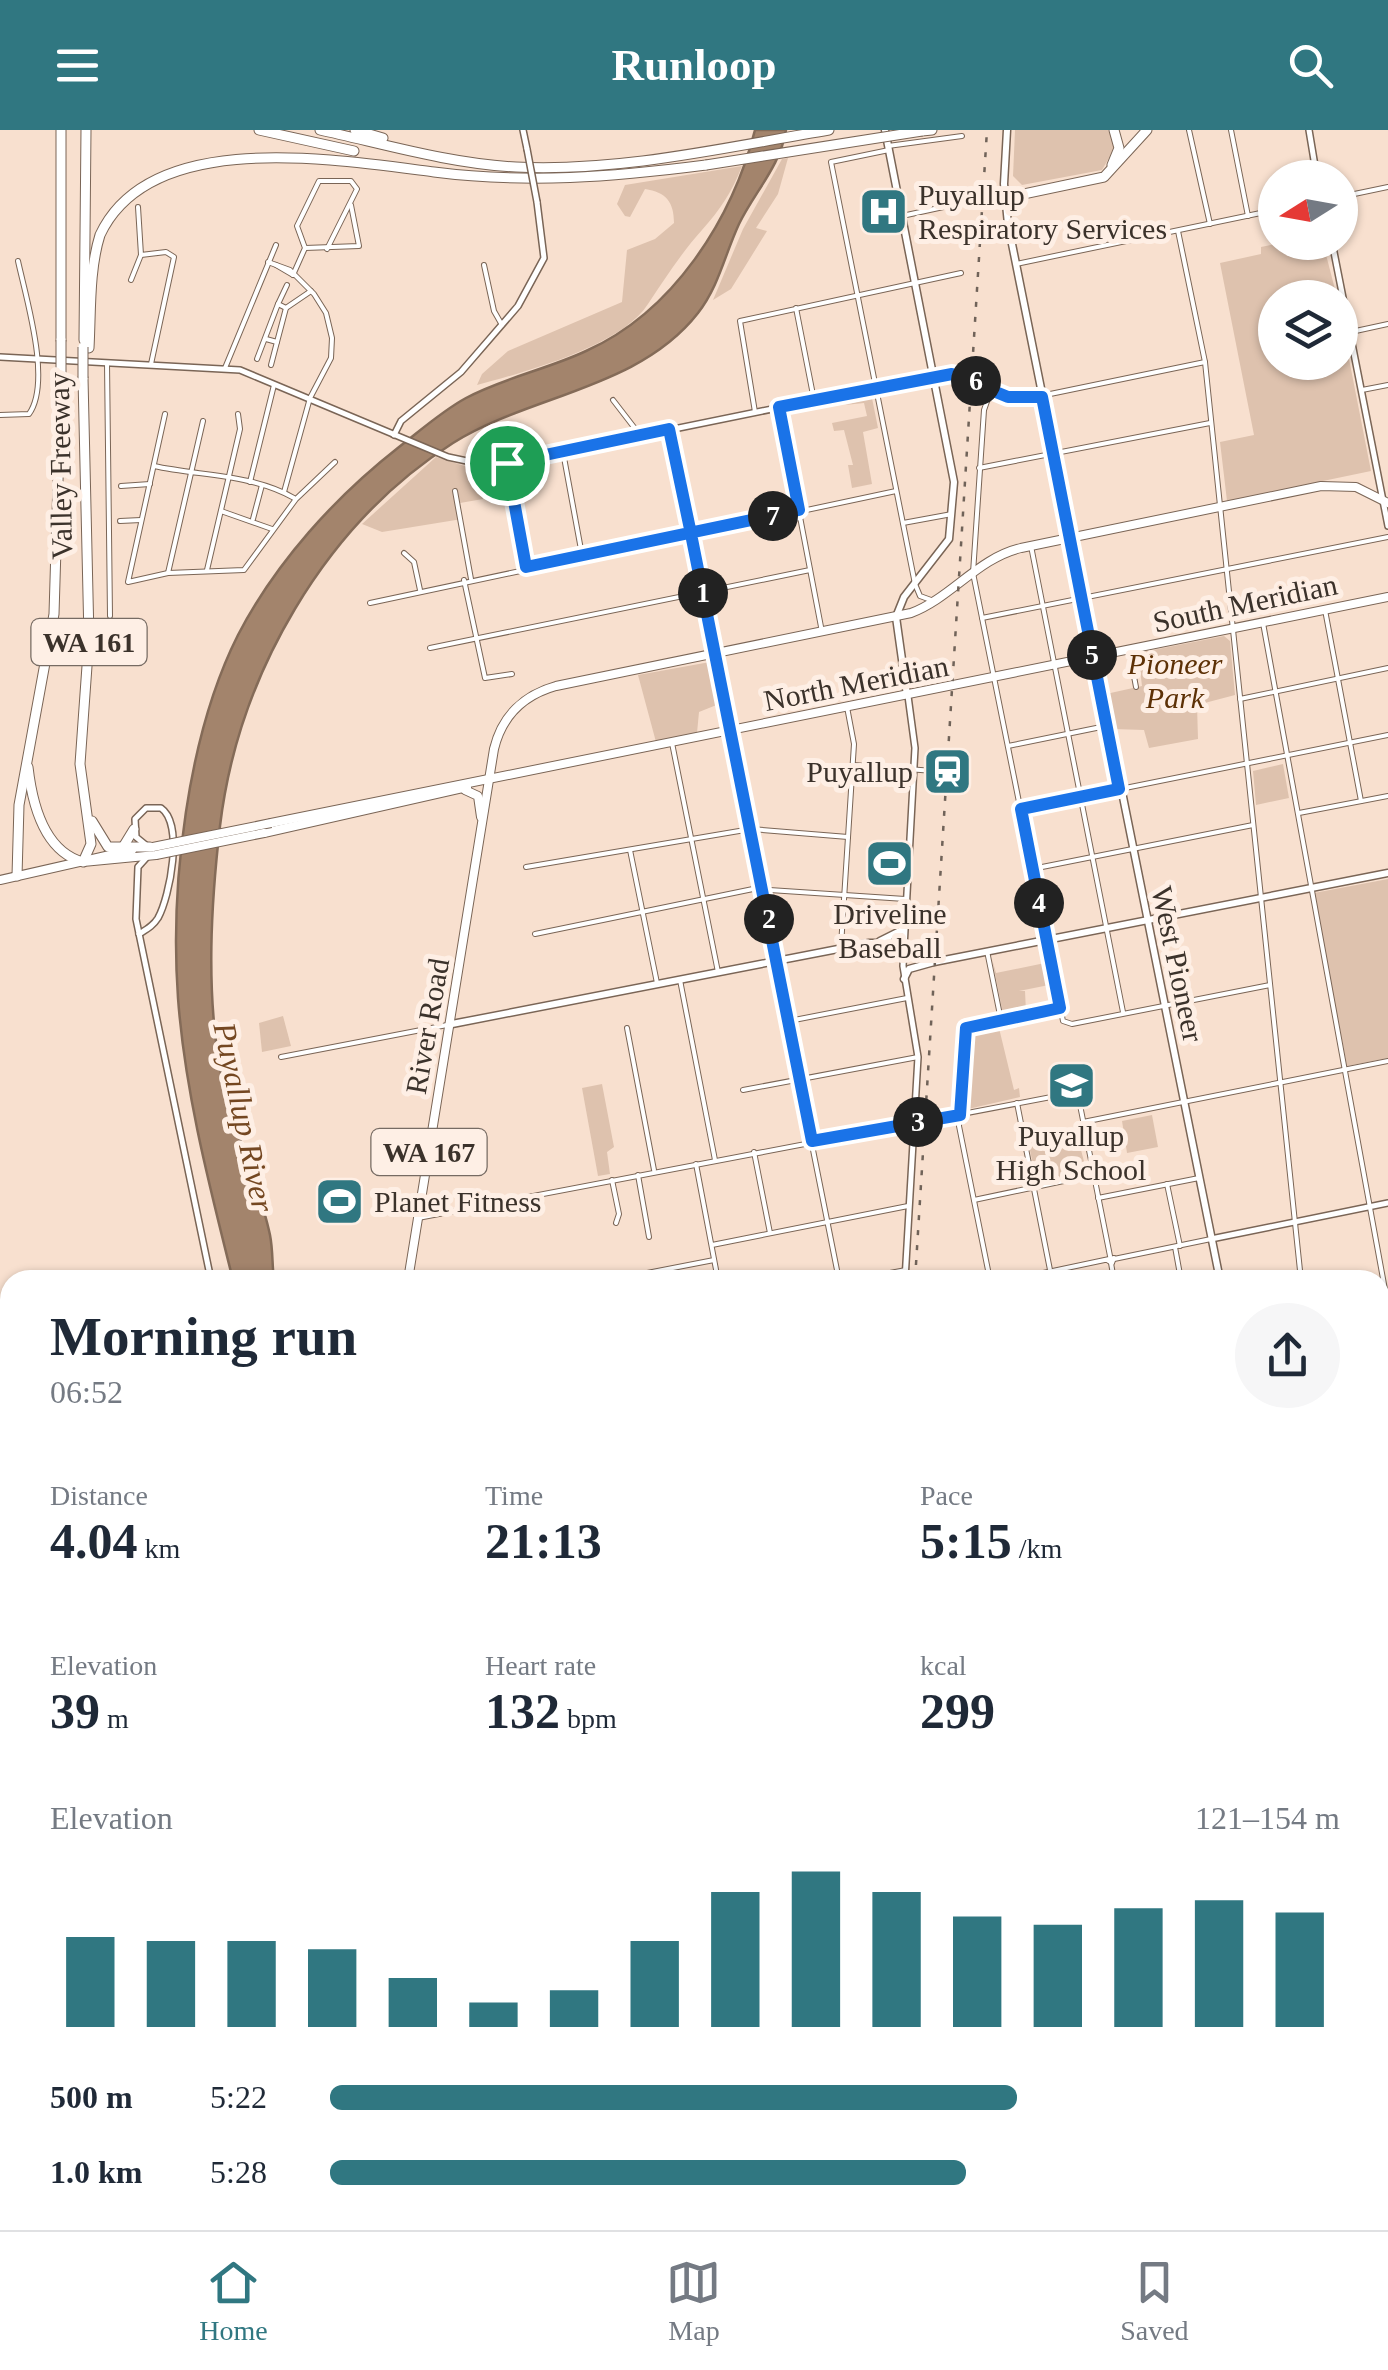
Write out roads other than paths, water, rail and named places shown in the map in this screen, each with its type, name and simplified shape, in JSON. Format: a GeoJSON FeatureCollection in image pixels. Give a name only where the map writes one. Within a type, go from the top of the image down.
{"type":"FeatureCollection","features":[{"type":"Feature","properties":{"kind":"highway","name":"Valley Freeway"},"geometry":{"type":"LineString","coordinates":[[28,766],[54,614],[61,382],[59,130]]}},
{"type":"Feature","properties":{"kind":"highway","name":"Valley Freeway"},"geometry":{"type":"LineString","coordinates":[[85,800],[80,764],[89,638],[84,420],[86,130]]}},
{"type":"Feature","properties":{"kind":"highway"},"geometry":{"type":"LineString","coordinates":[[320,130],[483,164],[545,168],[711,150],[829,130]]}},
{"type":"Feature","properties":{"kind":"highway"},"geometry":{"type":"LineString","coordinates":[[356,130],[414,150]]}},
{"type":"Feature","properties":{"kind":"highway"},"geometry":{"type":"LineString","coordinates":[[258,135],[463,175],[572,180],[706,165],[927,130]]}},
{"type":"Feature","properties":{"kind":"highway"},"geometry":{"type":"LineString","coordinates":[[1004,195],[1104,172],[1118,153],[1114,130]]}},
{"type":"Feature","properties":{"kind":"highway"},"geometry":{"type":"LineString","coordinates":[[1004,195],[1104,177],[1147,130]]}},
{"type":"Feature","properties":{"kind":"highway"},"geometry":{"type":"LineString","coordinates":[[86,348],[100,233],[112,207],[135,179]]}},
{"type":"Feature","properties":{"kind":"highway"},"geometry":{"type":"LineString","coordinates":[[28,766],[31,792],[45,828],[67,855],[83,862]]}},
{"type":"Feature","properties":{"kind":"highway","name":"WA 161"},"geometry":{"type":"LineString","coordinates":[[18,876],[19,806],[28,766]]}},
{"type":"Feature","properties":{"kind":"highway"},"geometry":{"type":"LineString","coordinates":[[85,800],[100,840],[108,847],[152,851]]}},
{"type":"Feature","properties":{"kind":"highway","name":"WA 161"},"geometry":{"type":"LineString","coordinates":[[83,862],[91,844],[85,800]]}},
{"type":"Feature","properties":{"kind":"highway"},"geometry":{"type":"LineString","coordinates":[[122,848],[134,829]]}},
{"type":"Feature","properties":{"kind":"main road"},"geometry":{"type":"LineString","coordinates":[[885,130],[953,476],[954,514],[947,543],[915,584],[896,617],[908,695]]}},
{"type":"Feature","properties":{"kind":"main road","name":"West Pioneer"},"geometry":{"type":"LineString","coordinates":[[1007,130],[1004,195],[1016,264],[1218,1270]]}},
{"type":"Feature","properties":{"kind":"main road"},"geometry":{"type":"LineString","coordinates":[[511,775],[496,774],[493,754],[504,722],[536,693],[896,617],[939,599],[1004,554],[1031,546],[1340,485],[1386,500]]}},
{"type":"Feature","properties":{"kind":"main road","name":"South Meridian"},"geometry":{"type":"LineString","coordinates":[[994,678],[1388,597]]}},
{"type":"Feature","properties":{"kind":"main road","name":"North Meridian"},"geometry":{"type":"LineString","coordinates":[[0,880],[83,862],[264,833],[511,775],[994,678]]}},
{"type":"Feature","properties":{"kind":"main road","name":"River Road"},"geometry":{"type":"LineString","coordinates":[[410,1270],[493,754]]}},
{"type":"Feature","properties":{"kind":"main road","name":"North Meridian"},"geometry":{"type":"LineString","coordinates":[[83,862],[121,860],[270,823],[490,780]]}},
{"type":"Feature","properties":{"kind":"main road"},"geometry":{"type":"LineString","coordinates":[[450,791],[476,794],[482,832]]}},
{"type":"Feature","properties":{"kind":"main road"},"geometry":{"type":"LineString","coordinates":[[904,978],[909,969],[934,962],[1388,873]]}},
{"type":"Feature","properties":{"kind":"main road"},"geometry":{"type":"LineString","coordinates":[[869,944],[898,936],[904,929]]}},
{"type":"Feature","properties":{"kind":"main road"},"geometry":{"type":"LineString","coordinates":[[452,1024],[869,944],[885,943],[934,962]]}},
{"type":"Feature","properties":{"kind":"street"},"geometry":{"type":"LineString","coordinates":[[396,436],[402,421],[450,383],[502,325],[544,258],[523,130]]}},
{"type":"Feature","properties":{"kind":"street"},"geometry":{"type":"LineString","coordinates":[[1190,130],[1210,224]]}},
{"type":"Feature","properties":{"kind":"street"},"geometry":{"type":"LineString","coordinates":[[1231,130],[1248,216]]}},
{"type":"Feature","properties":{"kind":"street"},"geometry":{"type":"LineString","coordinates":[[1309,130],[1315,160]]}},
{"type":"Feature","properties":{"kind":"street"},"geometry":{"type":"LineString","coordinates":[[939,599],[923,598],[915,584],[831,162],[962,136]]}},
{"type":"Feature","properties":{"kind":"street"},"geometry":{"type":"LineString","coordinates":[[293,275],[305,248],[297,226],[319,181],[350,182],[357,189],[327,249]]}},
{"type":"Feature","properties":{"kind":"street"},"geometry":{"type":"LineString","coordinates":[[1358,193],[1388,187]]}},
{"type":"Feature","properties":{"kind":"street"},"geometry":{"type":"LineString","coordinates":[[305,248],[359,246],[351,203]]}},
{"type":"Feature","properties":{"kind":"street"},"geometry":{"type":"LineString","coordinates":[[902,216],[948,206]]}},
{"type":"Feature","properties":{"kind":"street"},"geometry":{"type":"LineString","coordinates":[[138,207],[141,256]]}},
{"type":"Feature","properties":{"kind":"street"},"geometry":{"type":"LineString","coordinates":[[1016,264],[1258,214]]}},
{"type":"Feature","properties":{"kind":"street"},"geometry":{"type":"LineString","coordinates":[[1178,230],[1205,362],[1299,1270]]}},
{"type":"Feature","properties":{"kind":"street"},"geometry":{"type":"LineString","coordinates":[[225,368],[276,245]]}},
{"type":"Feature","properties":{"kind":"street"},"geometry":{"type":"LineString","coordinates":[[130,280],[133,265],[141,256],[166,252],[174,257],[151,364]]}},
{"type":"Feature","properties":{"kind":"street"},"geometry":{"type":"LineString","coordinates":[[0,415],[32,412],[38,359],[18,261]]}},
{"type":"Feature","properties":{"kind":"street"},"geometry":{"type":"LineString","coordinates":[[268,262],[293,275],[311,291],[326,313],[332,334],[325,376],[310,398],[284,492]]}},
{"type":"Feature","properties":{"kind":"street"},"geometry":{"type":"LineString","coordinates":[[484,265],[494,311],[502,325]]}},
{"type":"Feature","properties":{"kind":"street"},"geometry":{"type":"LineString","coordinates":[[755,412],[739,322],[961,273]]}},
{"type":"Feature","properties":{"kind":"street"},"geometry":{"type":"LineString","coordinates":[[256,359],[287,285]]}},
{"type":"Feature","properties":{"kind":"street"},"geometry":{"type":"LineString","coordinates":[[271,365],[286,308],[311,291]]}},
{"type":"Feature","properties":{"kind":"street"},"geometry":{"type":"LineString","coordinates":[[278,304],[286,308]]}},
{"type":"Feature","properties":{"kind":"street"},"geometry":{"type":"LineString","coordinates":[[796,308],[814,400]]}},
{"type":"Feature","properties":{"kind":"street"},"geometry":{"type":"LineString","coordinates":[[1358,330],[1388,324]]}},
{"type":"Feature","properties":{"kind":"street"},"geometry":{"type":"LineString","coordinates":[[264,339],[277,342]]}},
{"type":"Feature","properties":{"kind":"street"},"geometry":{"type":"LineString","coordinates":[[0,358],[225,368],[275,383],[448,456],[481,464],[507,463],[934,376],[962,375],[1017,399],[1205,362]]}},
{"type":"Feature","properties":{"kind":"street"},"geometry":{"type":"LineString","coordinates":[[107,362],[110,616]]}},
{"type":"Feature","properties":{"kind":"street"},"geometry":{"type":"LineString","coordinates":[[1358,371],[1388,526]]}},
{"type":"Feature","properties":{"kind":"street"},"geometry":{"type":"LineString","coordinates":[[250,482],[275,383]]}},
{"type":"Feature","properties":{"kind":"street"},"geometry":{"type":"LineString","coordinates":[[1362,390],[1388,385]]}},
{"type":"Feature","properties":{"kind":"street"},"geometry":{"type":"LineString","coordinates":[[991,390],[985,403],[973,573],[1063,1020],[1069,1024],[1270,985]]}},
{"type":"Feature","properties":{"kind":"street"},"geometry":{"type":"LineString","coordinates":[[613,400],[640,435]]}},
{"type":"Feature","properties":{"kind":"street"},"geometry":{"type":"LineString","coordinates":[[779,407],[822,632]]}},
{"type":"Feature","properties":{"kind":"street"},"geometry":{"type":"LineString","coordinates":[[165,414],[128,582],[168,573],[244,570],[296,499],[335,462]]}},
{"type":"Feature","properties":{"kind":"street"},"geometry":{"type":"LineString","coordinates":[[207,572],[240,429],[238,414]]}},
{"type":"Feature","properties":{"kind":"street"},"geometry":{"type":"LineString","coordinates":[[168,573],[204,421]]}},
{"type":"Feature","properties":{"kind":"street"},"geometry":{"type":"LineString","coordinates":[[979,468],[1211,423]]}},
{"type":"Feature","properties":{"kind":"street"},"geometry":{"type":"LineString","coordinates":[[669,429],[837,1270]]}},
{"type":"Feature","properties":{"kind":"street"},"geometry":{"type":"LineString","coordinates":[[563,451],[582,555]]}},
{"type":"Feature","properties":{"kind":"street"},"geometry":{"type":"LineString","coordinates":[[507,463],[526,567]]}},
{"type":"Feature","properties":{"kind":"street"},"geometry":{"type":"LineString","coordinates":[[154,466],[190,474],[229,476],[296,499]]}},
{"type":"Feature","properties":{"kind":"street"},"geometry":{"type":"LineString","coordinates":[[121,486],[150,484]]}},
{"type":"Feature","properties":{"kind":"street"},"geometry":{"type":"LineString","coordinates":[[252,519],[262,485]]}},
{"type":"Feature","properties":{"kind":"street"},"geometry":{"type":"LineString","coordinates":[[455,491],[484,678],[512,674]]}},
{"type":"Feature","properties":{"kind":"street"},"geometry":{"type":"LineString","coordinates":[[370,603],[896,491]]}},
{"type":"Feature","properties":{"kind":"street"},"geometry":{"type":"LineString","coordinates":[[221,511],[272,528]]}},
{"type":"Feature","properties":{"kind":"street"},"geometry":{"type":"LineString","coordinates":[[902,523],[954,514]]}},
{"type":"Feature","properties":{"kind":"street"},"geometry":{"type":"LineString","coordinates":[[120,521],[141,520]]}},
{"type":"Feature","properties":{"kind":"street"},"geometry":{"type":"LineString","coordinates":[[982,618],[1388,537]]}},
{"type":"Feature","properties":{"kind":"street"},"geometry":{"type":"LineString","coordinates":[[1031,546],[1123,1014]]}},
{"type":"Feature","properties":{"kind":"street"},"geometry":{"type":"LineString","coordinates":[[404,553],[414,562],[420,590]]}},
{"type":"Feature","properties":{"kind":"street"},"geometry":{"type":"LineString","coordinates":[[430,648],[810,570]]}},
{"type":"Feature","properties":{"kind":"street"},"geometry":{"type":"LineString","coordinates":[[1325,610],[1361,801]]}},
{"type":"Feature","properties":{"kind":"street"},"geometry":{"type":"LineString","coordinates":[[1263,623],[1379,1270]]}},
{"type":"Feature","properties":{"kind":"street"},"geometry":{"type":"LineString","coordinates":[[1129,650],[1136,686]]}},
{"type":"Feature","properties":{"kind":"street"},"geometry":{"type":"LineString","coordinates":[[1240,699],[1388,668]]}},
{"type":"Feature","properties":{"kind":"street"},"geometry":{"type":"LineString","coordinates":[[906,1270],[918,1057],[903,951],[915,733],[908,695]]}},
{"type":"Feature","properties":{"kind":"street"},"geometry":{"type":"LineString","coordinates":[[841,948],[853,765],[847,707]]}},
{"type":"Feature","properties":{"kind":"street"},"geometry":{"type":"LineString","coordinates":[[1008,746],[1106,726]]}},
{"type":"Feature","properties":{"kind":"street"},"geometry":{"type":"LineString","coordinates":[[1021,809],[1388,735]]}},
{"type":"Feature","properties":{"kind":"street"},"geometry":{"type":"LineString","coordinates":[[672,743],[718,972]]}},
{"type":"Feature","properties":{"kind":"street"},"geometry":{"type":"LineString","coordinates":[[853,765],[934,771]]}},
{"type":"Feature","properties":{"kind":"street"},"geometry":{"type":"LineString","coordinates":[[1299,814],[1388,796]]}},
{"type":"Feature","properties":{"kind":"street"},"geometry":{"type":"LineString","coordinates":[[139,934],[155,923],[161,912],[175,840],[170,816],[158,807],[140,812],[134,829],[139,840],[152,851],[139,863],[139,934],[209,1270]]}},
{"type":"Feature","properties":{"kind":"street"},"geometry":{"type":"LineString","coordinates":[[1032,869],[1253,825]]}},
{"type":"Feature","properties":{"kind":"street"},"geometry":{"type":"LineString","coordinates":[[526,867],[751,829],[848,838]]}},
{"type":"Feature","properties":{"kind":"street"},"geometry":{"type":"LineString","coordinates":[[630,850],[657,984]]}},
{"type":"Feature","properties":{"kind":"street"},"geometry":{"type":"LineString","coordinates":[[121,860],[133,866],[138,879]]}},
{"type":"Feature","properties":{"kind":"street"},"geometry":{"type":"LineString","coordinates":[[534,934],[764,890],[906,899]]}},
{"type":"Feature","properties":{"kind":"street"},"geometry":{"type":"LineString","coordinates":[[987,952],[1001,1020]]}},
{"type":"Feature","properties":{"kind":"street"},"geometry":{"type":"LineString","coordinates":[[680,980],[715,1160]]}},
{"type":"Feature","properties":{"kind":"street"},"geometry":{"type":"LineString","coordinates":[[788,1021],[908,998]]}},
{"type":"Feature","properties":{"kind":"street"},"geometry":{"type":"LineString","coordinates":[[988,1270],[960,1115],[966,1028],[1060,1008]]}},
{"type":"Feature","properties":{"kind":"street"},"geometry":{"type":"LineString","coordinates":[[281,1056],[452,1024]]}},
{"type":"Feature","properties":{"kind":"street"},"geometry":{"type":"LineString","coordinates":[[626,1028],[654,1172]]}},
{"type":"Feature","properties":{"kind":"street"},"geometry":{"type":"LineString","coordinates":[[743,1090],[918,1057]]}},
{"type":"Feature","properties":{"kind":"street"},"geometry":{"type":"LineString","coordinates":[[1083,1122],[1388,1062]]}},
{"type":"Feature","properties":{"kind":"street"},"geometry":{"type":"LineString","coordinates":[[418,1218],[812,1141],[1076,1095],[1112,1270]]}},
{"type":"Feature","properties":{"kind":"street"},"geometry":{"type":"LineString","coordinates":[[1017,1104],[1050,1270]]}},
{"type":"Feature","properties":{"kind":"street"},"geometry":{"type":"LineString","coordinates":[[754,1152],[770,1233]]}},
{"type":"Feature","properties":{"kind":"street"},"geometry":{"type":"LineString","coordinates":[[696,1164],[716,1270]]}},
{"type":"Feature","properties":{"kind":"street"},"geometry":{"type":"LineString","coordinates":[[638,1175],[649,1238]]}},
{"type":"Feature","properties":{"kind":"street"},"geometry":{"type":"LineString","coordinates":[[974,1200],[1094,1175]]}},
{"type":"Feature","properties":{"kind":"street"},"geometry":{"type":"LineString","coordinates":[[1098,1198],[1199,1178]]}},
{"type":"Feature","properties":{"kind":"street"},"geometry":{"type":"LineString","coordinates":[[612,1180],[619,1214],[616,1223]]}},
{"type":"Feature","properties":{"kind":"street"},"geometry":{"type":"LineString","coordinates":[[1167,1184],[1181,1270]]}},
{"type":"Feature","properties":{"kind":"street"},"geometry":{"type":"LineString","coordinates":[[1059,1270],[1388,1204]]}},
{"type":"Feature","properties":{"kind":"street"},"geometry":{"type":"LineString","coordinates":[[712,1245],[909,1206]]}},
{"type":"Feature","properties":{"kind":"street"},"geometry":{"type":"LineString","coordinates":[[661,1270],[714,1260]]}},
{"type":"Feature","properties":{"kind":"railway"},"geometry":{"type":"LineString","coordinates":[[916,1270],[987,130]]}},
{"type":"Feature","properties":{"kind":"place","name":"Puyallup Respiratory Services"},"geometry":{"type":"Point","coordinates":[883,211]}},
{"type":"Feature","properties":{"kind":"place","name":"Puyallup"},"geometry":{"type":"Point","coordinates":[948,771]}},
{"type":"Feature","properties":{"kind":"place","name":"Driveline Baseball"},"geometry":{"type":"Point","coordinates":[890,864]}},
{"type":"Feature","properties":{"kind":"place","name":"Puyallup High School"},"geometry":{"type":"Point","coordinates":[1071,1086]}},
{"type":"Feature","properties":{"kind":"place","name":"Planet Fitness"},"geometry":{"type":"Point","coordinates":[339,1201]}},
{"type":"Feature","properties":{"kind":"park label","name":"Pioneer Park"},"geometry":{"type":"Point","coordinates":[1175,680]}},
{"type":"Feature","properties":{"kind":"water label","name":"Puyallup River"},"geometry":{"type":"Point","coordinates":[244,1117]}}]}
